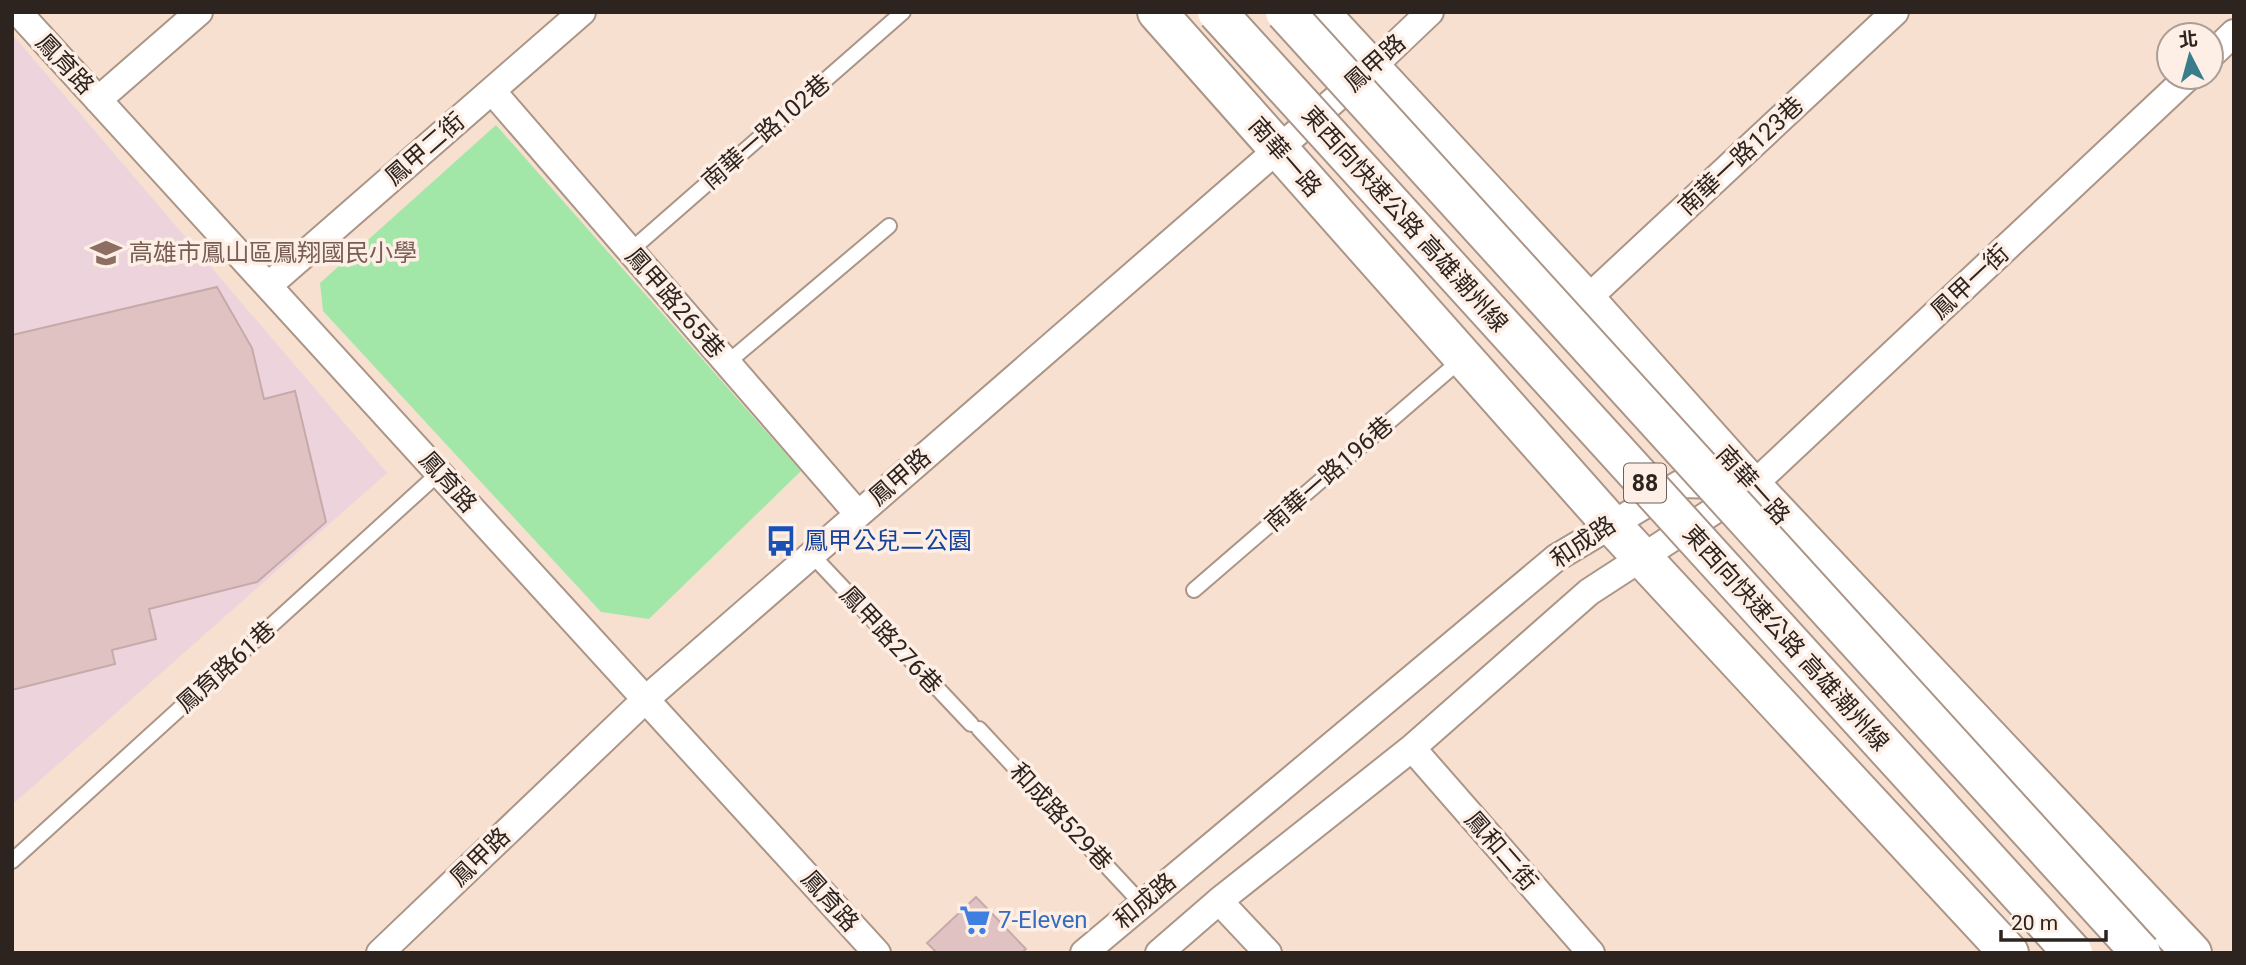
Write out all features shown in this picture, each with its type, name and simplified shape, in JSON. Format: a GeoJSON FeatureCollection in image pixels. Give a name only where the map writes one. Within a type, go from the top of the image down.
{"type":"FeatureCollection","features":[{"type":"Feature","properties":{"kind":"main road","name":"南華一路"},"geometry":{"type":"LineString","coordinates":[[1157,12],[1610,523],[2009,953]]}},
{"type":"Feature","properties":{"kind":"main road","name":"東西向快速公路 高雄潮州線"},"geometry":{"type":"LineString","coordinates":[[1217,12],[2073,953]]}},
{"type":"Feature","properties":{"kind":"main road","name":"東西向快速公路 高雄潮州線"},"geometry":{"type":"LineString","coordinates":[[1285,12],[2141,953]]}},
{"type":"Feature","properties":{"kind":"main road","name":"南華一路"},"geometry":{"type":"LineString","coordinates":[[1319,12],[1369,70],[1587,300],[1752,486],[2192,953]]}},
{"type":"Feature","properties":{"kind":"street","name":"鳳育路"},"geometry":{"type":"LineString","coordinates":[[18,12],[877,953]]}},
{"type":"Feature","properties":{"kind":"street"},"geometry":{"type":"LineString","coordinates":[[98,100],[199,12]]}},
{"type":"Feature","properties":{"kind":"street","name":"鳳甲二街"},"geometry":{"type":"LineString","coordinates":[[268,286],[582,12]]}},
{"type":"Feature","properties":{"kind":"street","name":"鳳甲路"},"geometry":{"type":"LineString","coordinates":[[380,953],[646,699],[1369,70],[1430,12]]}},
{"type":"Feature","properties":{"kind":"street","name":"南華一路123巷"},"geometry":{"type":"LineString","coordinates":[[1587,300],[1895,12]]}},
{"type":"Feature","properties":{"kind":"street","name":"鳳甲路265巷"},"geometry":{"type":"LineString","coordinates":[[492,91],[858,514]]}},
{"type":"Feature","properties":{"kind":"street","name":"鳳甲一街"},"geometry":{"type":"LineString","coordinates":[[1752,486],[2173,91]]}},
{"type":"Feature","properties":{"kind":"street","name":"和成路"},"geometry":{"type":"LineString","coordinates":[[1083,953],[1556,558],[1610,523],[1680,484],[1752,486]]}},
{"type":"Feature","properties":{"kind":"street","name":"和成路"},"geometry":{"type":"LineString","coordinates":[[1159,953],[1219,901],[1412,748],[1589,592],[1752,486]]}},
{"type":"Feature","properties":{"kind":"street","name":"鳳和二街"},"geometry":{"type":"LineString","coordinates":[[1412,748],[1591,953]]}},
{"type":"Feature","properties":{"kind":"street"},"geometry":{"type":"LineString","coordinates":[[1219,901],[1268,953]]}},
{"type":"Feature","properties":{"kind":"lane","name":"南華一路102巷"},"geometry":{"type":"LineString","coordinates":[[630,251],[903,12]]}},
{"type":"Feature","properties":{"kind":"lane"},"geometry":{"type":"LineString","coordinates":[[727,363],[889,226]]}},
{"type":"Feature","properties":{"kind":"lane","name":"南華一路196巷"},"geometry":{"type":"LineString","coordinates":[[1194,590],[1464,358]]}},
{"type":"Feature","properties":{"kind":"lane","name":"鳳育路61巷"},"geometry":{"type":"LineString","coordinates":[[12,861],[439,472]]}},
{"type":"Feature","properties":{"kind":"lane","name":"鳳甲路276巷"},"geometry":{"type":"LineString","coordinates":[[812,555],[975,727]]}},
{"type":"Feature","properties":{"kind":"lane","name":"和成路529巷"},"geometry":{"type":"LineString","coordinates":[[975,727],[1142,904]]}},
{"type":"Feature","properties":{"kind":"shaded area","name":"高雄市鳳山區鳳翔國民小學"},"geometry":{"type":"Polygon","coordinates":[[[12,34],[387,473],[12,805],[12,34]]]}},
{"type":"Feature","properties":{"kind":"green space"},"geometry":{"type":"Polygon","coordinates":[[[496,125],[801,471],[649,619],[601,612],[323,311],[320,283],[496,125]]]}},
{"type":"Feature","properties":{"kind":"building","name":"高雄市鳳山區鳳翔國民小學"},"geometry":{"type":"Polygon","coordinates":[[[217,287],[252,348],[264,399],[295,391],[326,522],[257,582],[149,609],[156,639],[112,650],[115,664],[12,690],[12,335],[217,287]]]}},
{"type":"Feature","properties":{"kind":"building","name":"7-Eleven"},"geometry":{"type":"Polygon","coordinates":[[[976,897],[1026,949],[1021,953],[937,953],[927,943],[976,897]]]}},
{"type":"Feature","properties":{"kind":"place","name":"高雄市鳳山區鳳翔國民小學"},"geometry":{"type":"Point","coordinates":[106,253]}},
{"type":"Feature","properties":{"kind":"place","name":"鳳甲公兒二公園"},"geometry":{"type":"Point","coordinates":[781,541]}},
{"type":"Feature","properties":{"kind":"place","name":"7-Eleven"},"geometry":{"type":"Point","coordinates":[975,920]}}]}
